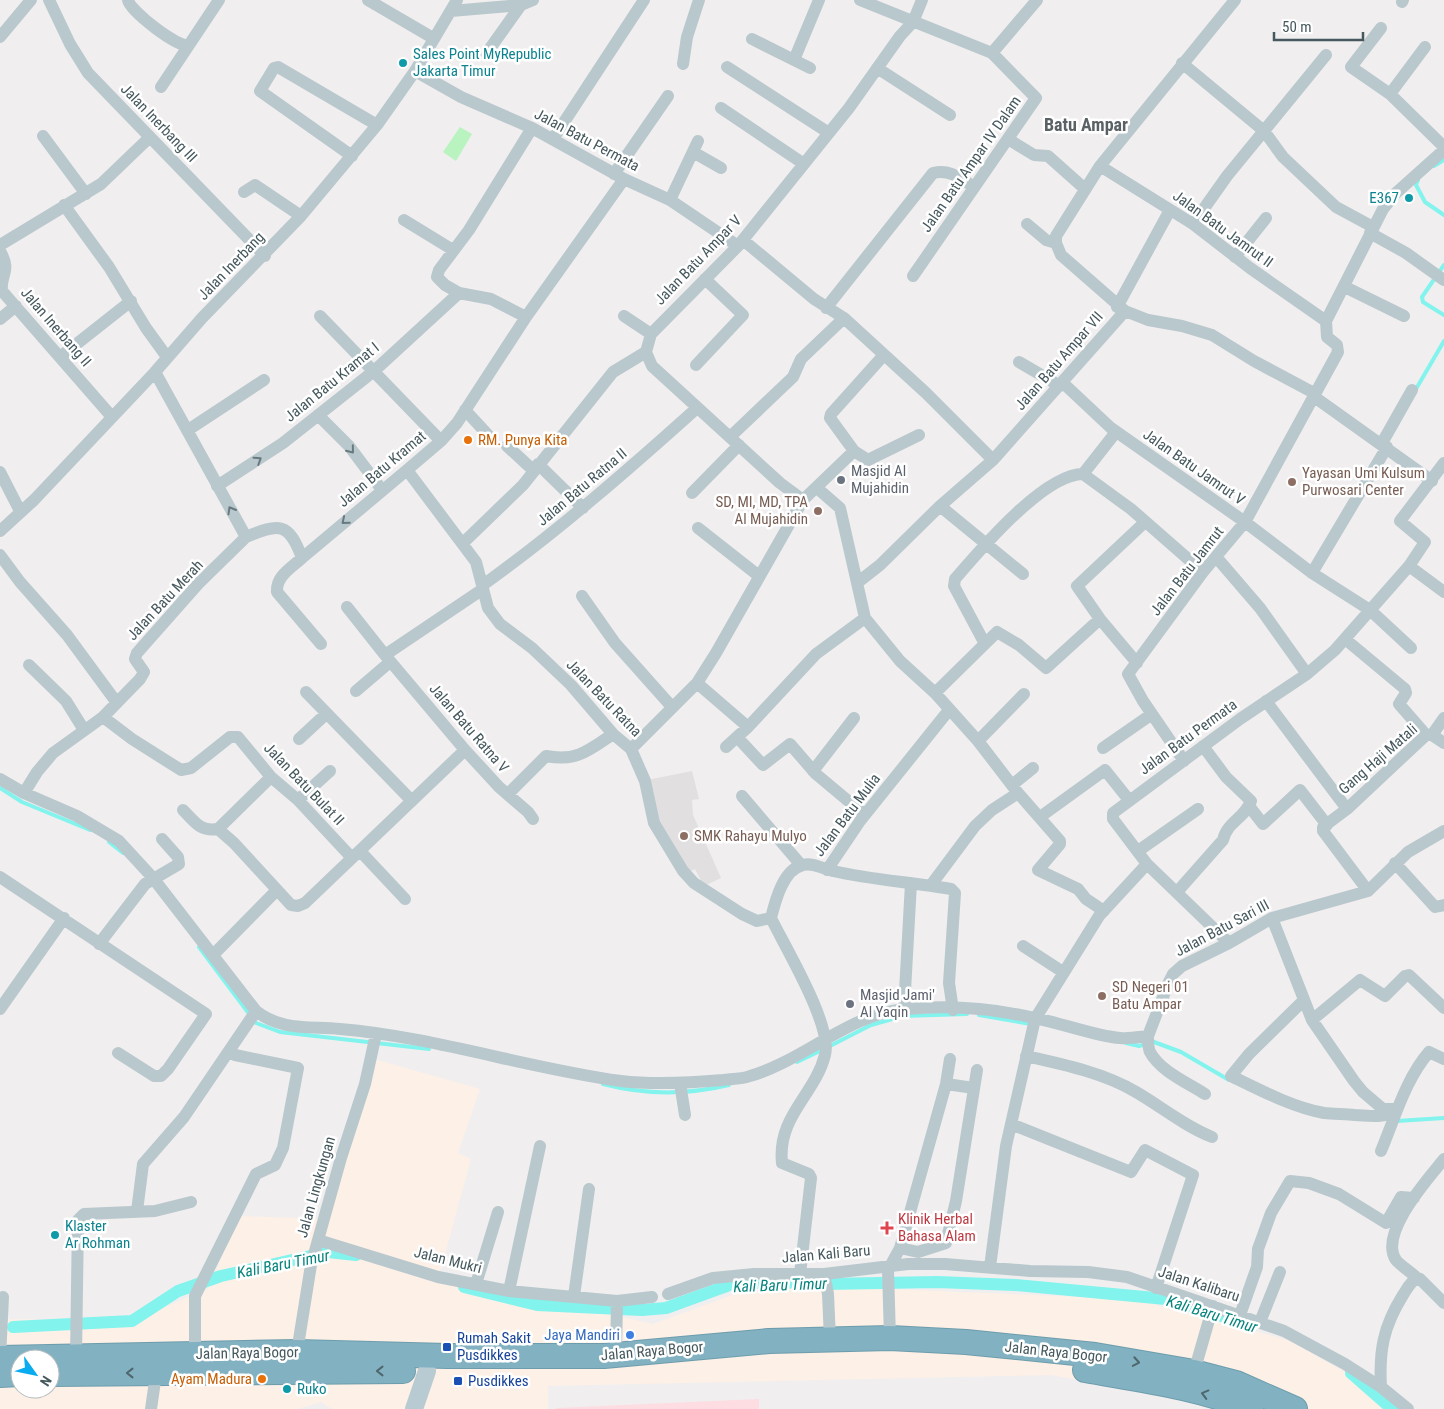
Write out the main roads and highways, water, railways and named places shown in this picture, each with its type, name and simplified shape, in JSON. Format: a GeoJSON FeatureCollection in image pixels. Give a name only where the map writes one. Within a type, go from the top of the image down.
{"type":"FeatureCollection","features":[{"type":"Feature","properties":{"kind":"highway","name":"Jalan Raya Bogor"},"geometry":{"type":"LineString","coordinates":[[60,1374],[156,1374],[293,1370],[428,1363],[549,1364],[610,1370],[830,1339],[890,1338],[966,1342],[1095,1355],[1194,1372],[1236,1383],[1295,1409]]}},
{"type":"Feature","properties":{"kind":"highway","name":"Jalan Raya Bogor"},"geometry":{"type":"LineString","coordinates":[[549,1364],[616,1355],[769,1348],[892,1351],[1068,1367],[1172,1385],[1231,1400],[1251,1409]]}},
{"type":"Feature","properties":{"kind":"highway","name":"Jalan Raya Bogor"},"geometry":{"type":"LineString","coordinates":[[7,1366],[76,1353],[196,1354],[297,1352],[428,1363]]}},
{"type":"Feature","properties":{"kind":"waterway"},"geometry":{"type":"LineString","coordinates":[[1434,166],[1444,160]]}},
{"type":"Feature","properties":{"kind":"waterway"},"geometry":{"type":"LineString","coordinates":[[1418,180],[1416,185],[1425,202],[1444,215]]}},
{"type":"Feature","properties":{"kind":"waterway"},"geometry":{"type":"LineString","coordinates":[[1444,265],[1422,297],[1423,302],[1444,315]]}},
{"type":"Feature","properties":{"kind":"waterway"},"geometry":{"type":"LineString","coordinates":[[1416,389],[1444,341]]}},
{"type":"Feature","properties":{"kind":"waterway"},"geometry":{"type":"LineString","coordinates":[[0,788],[22,802],[90,830]]}},
{"type":"Feature","properties":{"kind":"waterway"},"geometry":{"type":"LineString","coordinates":[[109,842],[123,853]]}},
{"type":"Feature","properties":{"kind":"waterway"},"geometry":{"type":"LineString","coordinates":[[199,947],[256,1023],[280,1032],[429,1049]]}},
{"type":"Feature","properties":{"kind":"waterway"},"geometry":{"type":"LineString","coordinates":[[828,1047],[871,1025],[903,1016],[967,1014]]}},
{"type":"Feature","properties":{"kind":"waterway"},"geometry":{"type":"LineString","coordinates":[[979,1015],[1031,1024]]}},
{"type":"Feature","properties":{"kind":"waterway"},"geometry":{"type":"LineString","coordinates":[[1126,1043],[1139,1046],[1154,1042],[1181,1052],[1229,1080]]}},
{"type":"Feature","properties":{"kind":"waterway"},"geometry":{"type":"LineString","coordinates":[[797,1062],[822,1050]]}},
{"type":"Feature","properties":{"kind":"waterway"},"geometry":{"type":"LineString","coordinates":[[603,1084],[650,1092],[698,1091],[729,1085]]}},
{"type":"Feature","properties":{"kind":"waterway"},"geometry":{"type":"LineString","coordinates":[[1397,1121],[1444,1118]]}},
{"type":"Feature","properties":{"kind":"waterway","name":"Kali Baru Timur"},"geometry":{"type":"LineString","coordinates":[[13,1327],[132,1321],[178,1291],[221,1276],[328,1252],[356,1255]]}},
{"type":"Feature","properties":{"kind":"waterway","name":"Kali Baru Timur"},"geometry":{"type":"LineString","coordinates":[[464,1287],[537,1305],[642,1310],[666,1308],[732,1284],[778,1282],[825,1284],[937,1282],[1015,1285],[1166,1299],[1238,1321]]}},
{"type":"Feature","properties":{"kind":"waterway","name":"Kali Baru Timur"},"geometry":{"type":"LineString","coordinates":[[1351,1373],[1392,1409]]}},
{"type":"Feature","properties":{"kind":"place","name":"Sales Point MyRepublic Jakarta Timur"},"geometry":{"type":"Point","coordinates":[403,63]}},
{"type":"Feature","properties":{"kind":"place","name":"E367"},"geometry":{"type":"Point","coordinates":[1409,198]}},
{"type":"Feature","properties":{"kind":"place","name":"RM. Punya Kita"},"geometry":{"type":"Point","coordinates":[468,440]}},
{"type":"Feature","properties":{"kind":"place","name":"Masjid Al Mujahidin"},"geometry":{"type":"Point","coordinates":[841,480]}},
{"type":"Feature","properties":{"kind":"place","name":"Yayasan Umi Kulsum Purwosari Center"},"geometry":{"type":"Point","coordinates":[1292,482]}},
{"type":"Feature","properties":{"kind":"place","name":"SD, MI, MD, TPA Al Mujahidin"},"geometry":{"type":"Point","coordinates":[818,511]}},
{"type":"Feature","properties":{"kind":"place","name":"SMK Rahayu Mulyo"},"geometry":{"type":"Point","coordinates":[684,836]}},
{"type":"Feature","properties":{"kind":"place","name":"SD Negeri 01 Batu Ampar"},"geometry":{"type":"Point","coordinates":[1102,996]}},
{"type":"Feature","properties":{"kind":"place","name":"Masjid Jami' Al Yaqin"},"geometry":{"type":"Point","coordinates":[850,1004]}},
{"type":"Feature","properties":{"kind":"place","name":"Klinik Herbal Bahasa Alam"},"geometry":{"type":"Point","coordinates":[887,1228]}},
{"type":"Feature","properties":{"kind":"place","name":"Klaster Ar Rohman"},"geometry":{"type":"Point","coordinates":[55,1235]}},
{"type":"Feature","properties":{"kind":"place","name":"Jaya Mandiri"},"geometry":{"type":"Point","coordinates":[630,1335]}},
{"type":"Feature","properties":{"kind":"place","name":"Rumah Sakit Pusdikkes"},"geometry":{"type":"Point","coordinates":[447,1347]}},
{"type":"Feature","properties":{"kind":"place","name":"Ayam Madura"},"geometry":{"type":"Point","coordinates":[262,1379]}},
{"type":"Feature","properties":{"kind":"place","name":"Pusdikkes"},"geometry":{"type":"Point","coordinates":[458,1381]}},
{"type":"Feature","properties":{"kind":"place","name":"Ruko"},"geometry":{"type":"Point","coordinates":[287,1389]}},
{"type":"Feature","properties":{"kind":"district","name":"Batu Ampar"},"geometry":{"type":"Point","coordinates":[1086,124]}}]}
